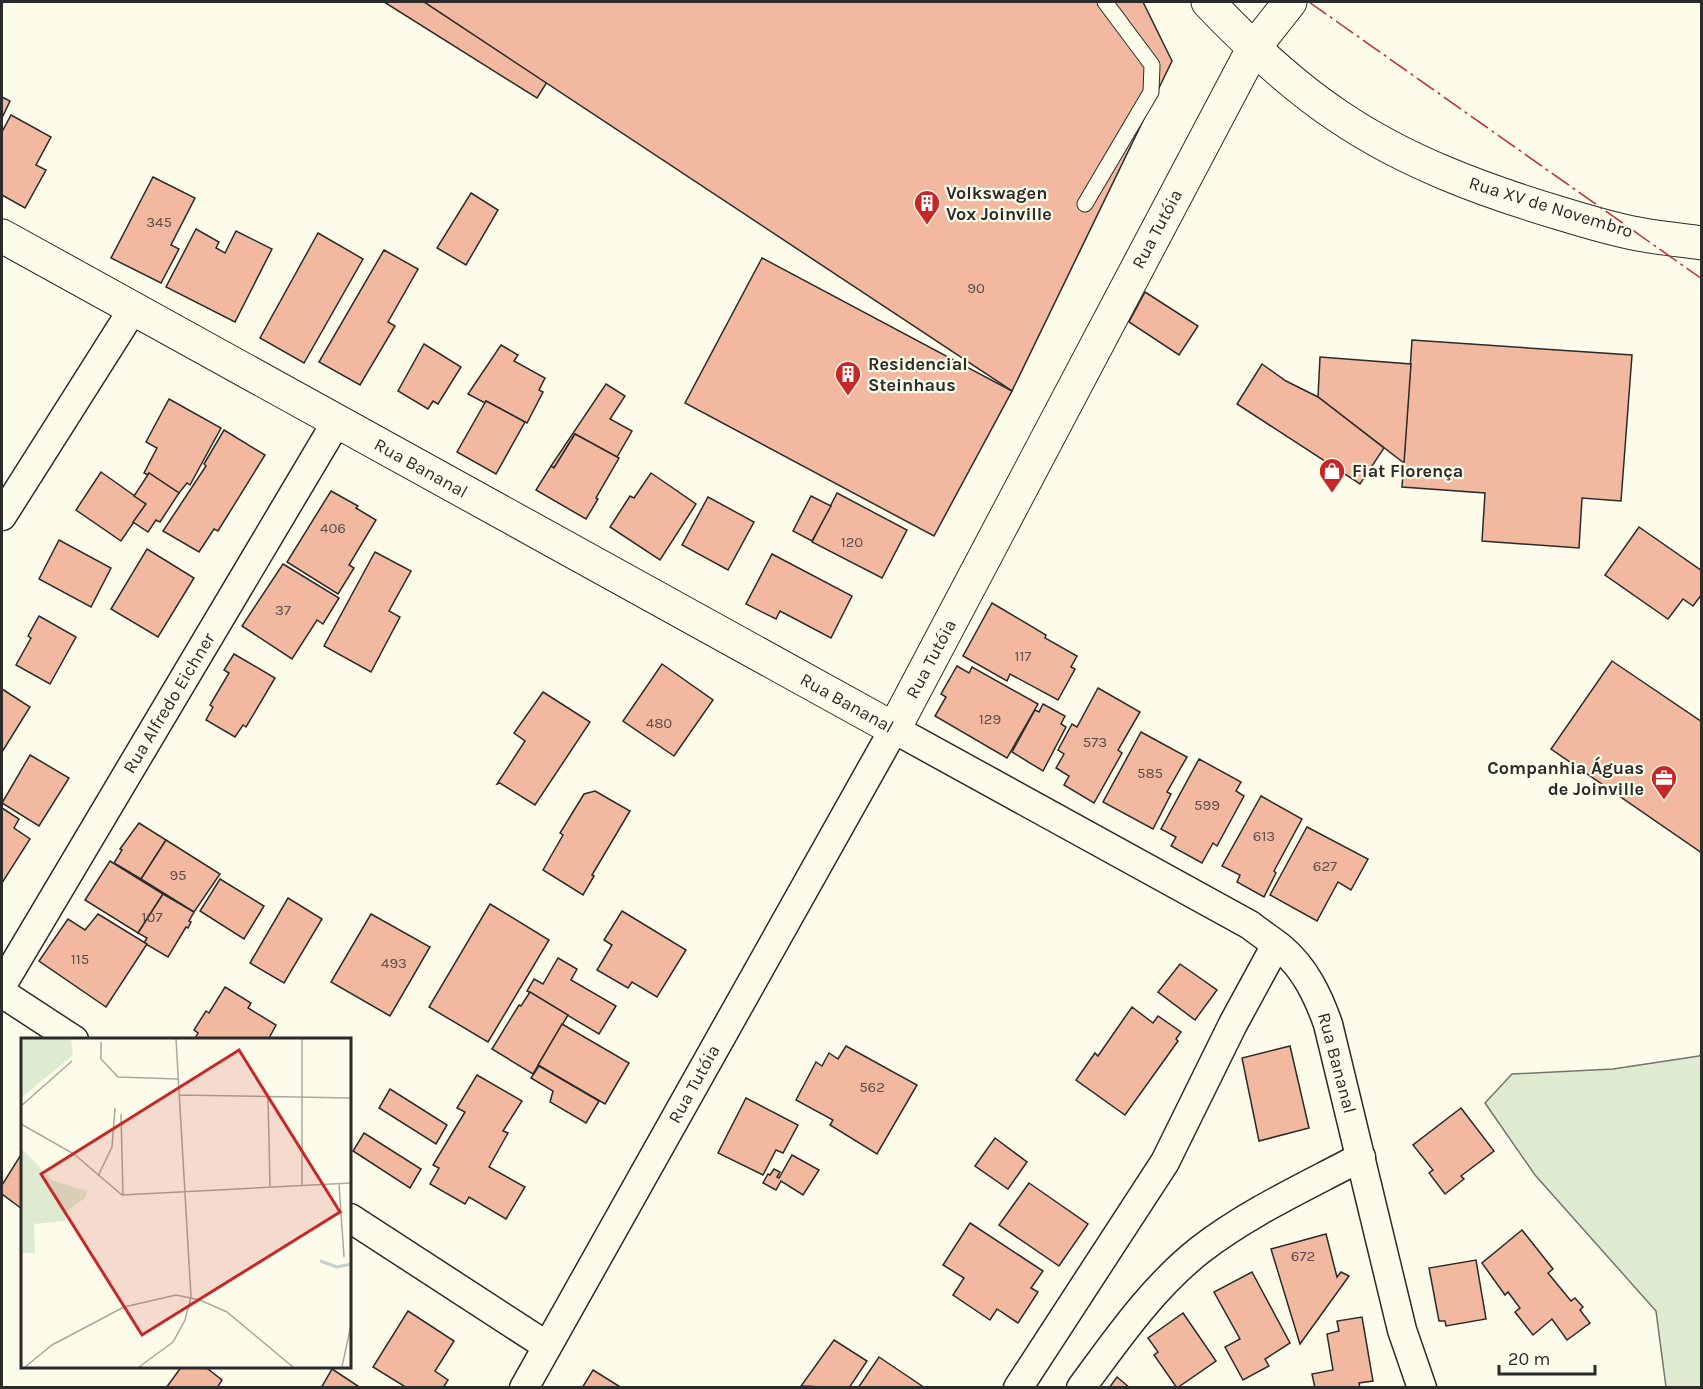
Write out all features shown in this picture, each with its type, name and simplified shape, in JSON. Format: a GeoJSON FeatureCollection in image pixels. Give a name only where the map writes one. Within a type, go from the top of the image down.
{"type":"FeatureCollection","features":[{"type":"Feature","properties":{"kind":"street","name":"Rua XV de Novembro"},"geometry":{"type":"LineString","coordinates":[[1208,2],[1253,49],[1338,116],[1384,143],[1444,172],[1499,194],[1596,224],[1638,234],[1701,243]]}},
{"type":"Feature","properties":{"kind":"street","name":"Rua Tutóia"},"geometry":{"type":"LineString","coordinates":[[524,1388],[894,729],[1253,49],[1290,2]]}},
{"type":"Feature","properties":{"kind":"street","name":"Rua Bananal"},"geometry":{"type":"LineString","coordinates":[[2,236],[1250,925],[1276,945],[1300,968],[1318,997],[1328,1024],[1402,1330],[1422,1388]]}},
{"type":"Feature","properties":{"kind":"street"},"geometry":{"type":"LineString","coordinates":[[2,516],[133,309]]}},
{"type":"Feature","properties":{"kind":"street","name":"Rua Alfredo Eichner"},"geometry":{"type":"LineString","coordinates":[[2,985],[337,421]]}},
{"type":"Feature","properties":{"kind":"street"},"geometry":{"type":"LineString","coordinates":[[1018,1388],[1165,1162],[1233,1024],[1276,945]]}},
{"type":"Feature","properties":{"kind":"street"},"geometry":{"type":"LineString","coordinates":[[2,993],[71,1038]]}},
{"type":"Feature","properties":{"kind":"street"},"geometry":{"type":"LineString","coordinates":[[1082,1388],[1126,1327],[1161,1285],[1199,1251],[1229,1229],[1361,1156]]}},
{"type":"Feature","properties":{"kind":"street"},"geometry":{"type":"LineString","coordinates":[[351,1219],[548,1346]]}},
{"type":"Feature","properties":{"kind":"lane"},"geometry":{"type":"LineString","coordinates":[[1085,204],[1151,92],[1152,65],[1105,2]]}},
{"type":"Feature","properties":{"kind":"green space"},"geometry":{"type":"Polygon","coordinates":[[[1701,1054],[1701,1387],[1666,1387],[1656,1311],[1535,1175],[1485,1103],[1512,1074],[1613,1069],[1701,1054]]]}},
{"type":"Feature","properties":{"kind":"building"},"geometry":{"type":"Polygon","coordinates":[[[384,2],[576,2],[592,11],[537,98],[384,2]]]}},
{"type":"Feature","properties":{"kind":"building","name":"Volkswagen Vox Joinville"},"geometry":{"type":"Polygon","coordinates":[[[424,2],[1143,2],[1172,61],[1012,391],[424,2]]]}},
{"type":"Feature","properties":{"kind":"building"},"geometry":{"type":"Polygon","coordinates":[[[2,97],[10,101],[2,118],[2,97]]]}},
{"type":"Feature","properties":{"kind":"building"},"geometry":{"type":"Polygon","coordinates":[[[11,115],[51,137],[36,165],[46,170],[25,208],[2,195],[2,132],[11,115]]]}},
{"type":"Feature","properties":{"kind":"building"},"geometry":{"type":"Polygon","coordinates":[[[153,177],[195,198],[171,245],[179,249],[161,283],[111,258],[153,177]]]}},
{"type":"Feature","properties":{"kind":"building"},"geometry":{"type":"Polygon","coordinates":[[[471,193],[498,210],[466,265],[437,248],[471,193]]]}},
{"type":"Feature","properties":{"kind":"building"},"geometry":{"type":"Polygon","coordinates":[[[196,229],[219,242],[216,248],[225,253],[236,231],[272,249],[235,322],[166,287],[196,229]]]}},
{"type":"Feature","properties":{"kind":"building"},"geometry":{"type":"Polygon","coordinates":[[[318,233],[363,259],[304,363],[260,338],[318,233]]]}},
{"type":"Feature","properties":{"kind":"building"},"geometry":{"type":"Polygon","coordinates":[[[384,250],[418,269],[388,322],[395,326],[360,385],[319,362],[384,250]]]}},
{"type":"Feature","properties":{"kind":"building","name":"Residencial Steinhaus"},"geometry":{"type":"Polygon","coordinates":[[[762,258],[1012,391],[934,536],[685,403],[762,258]]]}},
{"type":"Feature","properties":{"kind":"building"},"geometry":{"type":"Polygon","coordinates":[[[1145,292],[1198,326],[1179,355],[1129,322],[1145,292]]]}},
{"type":"Feature","properties":{"kind":"building"},"geometry":{"type":"Polygon","coordinates":[[[1412,340],[1632,355],[1621,501],[1582,498],[1579,548],[1482,541],[1485,493],[1402,487],[1412,340]]]}},
{"type":"Feature","properties":{"kind":"building"},"geometry":{"type":"Polygon","coordinates":[[[424,344],[461,367],[438,404],[433,401],[428,409],[398,391],[424,344]]]}},
{"type":"Feature","properties":{"kind":"building"},"geometry":{"type":"Polygon","coordinates":[[[501,345],[518,355],[514,361],[545,378],[539,390],[543,392],[527,423],[468,394],[501,345]]]}},
{"type":"Feature","properties":{"kind":"building"},"geometry":{"type":"Polygon","coordinates":[[[1320,357],[1411,364],[1404,463],[1318,397],[1320,357]]]}},
{"type":"Feature","properties":{"kind":"building"},"geometry":{"type":"Polygon","coordinates":[[[1262,364],[1286,381],[1318,397],[1384,448],[1360,484],[1237,404],[1262,364]]]}},
{"type":"Feature","properties":{"kind":"building"},"geometry":{"type":"Polygon","coordinates":[[[606,384],[625,396],[610,419],[632,431],[617,457],[575,434],[554,468],[551,466],[606,384]]]}},
{"type":"Feature","properties":{"kind":"building"},"geometry":{"type":"Polygon","coordinates":[[[169,399],[221,428],[190,485],[187,483],[179,493],[149,473],[148,475],[144,473],[157,448],[146,442],[169,399]]]}},
{"type":"Feature","properties":{"kind":"building"},"geometry":{"type":"Polygon","coordinates":[[[486,401],[525,422],[496,474],[457,452],[486,401]]]}},
{"type":"Feature","properties":{"kind":"building"},"geometry":{"type":"Polygon","coordinates":[[[224,430],[265,455],[218,531],[214,529],[199,552],[163,531],[206,466],[204,464],[224,430]]]}},
{"type":"Feature","properties":{"kind":"building"},"geometry":{"type":"Polygon","coordinates":[[[575,434],[619,458],[586,519],[536,490],[551,466],[554,468],[575,434]]]}},
{"type":"Feature","properties":{"kind":"building"},"geometry":{"type":"Polygon","coordinates":[[[101,472],[146,504],[121,541],[76,510],[101,472]]]}},
{"type":"Feature","properties":{"kind":"building"},"geometry":{"type":"Polygon","coordinates":[[[149,473],[179,493],[160,522],[156,520],[148,532],[133,522],[146,504],[134,496],[149,473]]]}},
{"type":"Feature","properties":{"kind":"building"},"geometry":{"type":"Polygon","coordinates":[[[651,473],[696,504],[660,560],[610,527],[630,496],[634,498],[651,473]]]}},
{"type":"Feature","properties":{"kind":"building"},"geometry":{"type":"Polygon","coordinates":[[[331,491],[358,506],[356,508],[376,520],[349,565],[354,568],[338,594],[287,562],[331,491]]]}},
{"type":"Feature","properties":{"kind":"building"},"geometry":{"type":"Polygon","coordinates":[[[837,493],[907,530],[882,578],[812,542],[837,493]]]}},
{"type":"Feature","properties":{"kind":"building"},"geometry":{"type":"Polygon","coordinates":[[[811,496],[831,506],[812,541],[793,531],[811,496]]]}},
{"type":"Feature","properties":{"kind":"building"},"geometry":{"type":"Polygon","coordinates":[[[708,497],[754,522],[728,570],[682,545],[708,497]]]}},
{"type":"Feature","properties":{"kind":"building"},"geometry":{"type":"Polygon","coordinates":[[[1639,527],[1702,571],[1702,594],[1693,606],[1683,599],[1668,619],[1605,575],[1639,527]]]}},
{"type":"Feature","properties":{"kind":"building"},"geometry":{"type":"Polygon","coordinates":[[[59,540],[111,568],[91,607],[39,579],[59,540]]]}},
{"type":"Feature","properties":{"kind":"building"},"geometry":{"type":"Polygon","coordinates":[[[147,549],[194,578],[158,637],[111,609],[147,549]]]}},
{"type":"Feature","properties":{"kind":"building"},"geometry":{"type":"Polygon","coordinates":[[[375,552],[411,571],[389,611],[400,617],[371,672],[324,646],[375,552]]]}},
{"type":"Feature","properties":{"kind":"building"},"geometry":{"type":"Polygon","coordinates":[[[772,554],[852,596],[831,638],[780,611],[776,619],[746,604],[772,554]]]}},
{"type":"Feature","properties":{"kind":"building"},"geometry":{"type":"Polygon","coordinates":[[[283,564],[339,598],[323,624],[317,620],[292,659],[242,626],[283,564]]]}},
{"type":"Feature","properties":{"kind":"building"},"geometry":{"type":"Polygon","coordinates":[[[992,603],[1077,656],[1071,667],[1075,669],[1058,700],[1010,674],[1007,681],[963,656],[992,603]]]}},
{"type":"Feature","properties":{"kind":"building"},"geometry":{"type":"Polygon","coordinates":[[[39,616],[76,637],[50,684],[16,665],[31,638],[28,636],[39,616]]]}},
{"type":"Feature","properties":{"kind":"building"},"geometry":{"type":"Polygon","coordinates":[[[234,654],[275,678],[246,727],[243,725],[235,737],[206,720],[213,707],[210,705],[229,673],[224,670],[234,654]]]}},
{"type":"Feature","properties":{"kind":"building","name":"Companhia Águas de Joinville"},"geometry":{"type":"Polygon","coordinates":[[[1612,661],[1702,722],[1702,853],[1551,749],[1612,661]]]}},
{"type":"Feature","properties":{"kind":"building"},"geometry":{"type":"Polygon","coordinates":[[[662,664],[713,700],[674,756],[623,721],[662,664]]]}},
{"type":"Feature","properties":{"kind":"building"},"geometry":{"type":"Polygon","coordinates":[[[957,666],[969,673],[972,667],[1038,704],[1007,758],[935,716],[946,697],[941,694],[957,666]]]}},
{"type":"Feature","properties":{"kind":"building"},"geometry":{"type":"Polygon","coordinates":[[[1098,688],[1140,712],[1118,750],[1122,753],[1094,803],[1064,785],[1069,776],[1056,768],[1064,754],[1058,750],[1072,724],[1077,727],[1098,688]]]}},
{"type":"Feature","properties":{"kind":"building"},"geometry":{"type":"Polygon","coordinates":[[[2,689],[30,707],[2,752],[2,689]]]}},
{"type":"Feature","properties":{"kind":"building"},"geometry":{"type":"Polygon","coordinates":[[[543,692],[590,722],[535,805],[500,783],[497,784],[525,741],[514,733],[543,692]]]}},
{"type":"Feature","properties":{"kind":"building"},"geometry":{"type":"Polygon","coordinates":[[[1043,704],[1065,716],[1061,724],[1066,727],[1043,771],[1012,752],[1035,710],[1039,712],[1043,704]]]}},
{"type":"Feature","properties":{"kind":"building"},"geometry":{"type":"Polygon","coordinates":[[[1141,732],[1187,757],[1167,792],[1171,794],[1153,829],[1103,802],[1141,732]]]}},
{"type":"Feature","properties":{"kind":"building"},"geometry":{"type":"Polygon","coordinates":[[[30,755],[69,778],[39,826],[2,803],[30,755]]]}},
{"type":"Feature","properties":{"kind":"building"},"geometry":{"type":"Polygon","coordinates":[[[1199,759],[1241,782],[1236,791],[1244,796],[1217,846],[1213,843],[1202,863],[1171,846],[1176,837],[1161,829],[1199,759]]]}},
{"type":"Feature","properties":{"kind":"building"},"geometry":{"type":"Polygon","coordinates":[[[595,791],[630,811],[592,875],[594,876],[583,895],[543,870],[563,835],[560,833],[584,794],[595,791]]]}},
{"type":"Feature","properties":{"kind":"building"},"geometry":{"type":"Polygon","coordinates":[[[1261,796],[1302,819],[1274,871],[1276,873],[1264,897],[1237,882],[1240,875],[1222,866],[1261,796]]]}},
{"type":"Feature","properties":{"kind":"building"},"geometry":{"type":"Polygon","coordinates":[[[2,808],[19,819],[14,828],[30,839],[2,883],[2,808]]]}},
{"type":"Feature","properties":{"kind":"building"},"geometry":{"type":"Polygon","coordinates":[[[139,823],[166,840],[141,879],[114,863],[122,850],[120,849],[139,823]]]}},
{"type":"Feature","properties":{"kind":"building"},"geometry":{"type":"Polygon","coordinates":[[[1307,827],[1368,859],[1351,890],[1338,882],[1317,921],[1270,895],[1307,827]]]}},
{"type":"Feature","properties":{"kind":"building"},"geometry":{"type":"Polygon","coordinates":[[[166,840],[220,874],[194,912],[141,879],[166,840]]]}},
{"type":"Feature","properties":{"kind":"building"},"geometry":{"type":"Polygon","coordinates":[[[110,861],[163,894],[138,933],[85,900],[110,861]]]}},
{"type":"Feature","properties":{"kind":"building"},"geometry":{"type":"Polygon","coordinates":[[[220,879],[264,906],[244,939],[200,911],[220,879]]]}},
{"type":"Feature","properties":{"kind":"building"},"geometry":{"type":"Polygon","coordinates":[[[163,894],[194,912],[188,928],[186,927],[168,957],[144,943],[147,938],[138,933],[163,894]]]}},
{"type":"Feature","properties":{"kind":"building"},"geometry":{"type":"Polygon","coordinates":[[[288,898],[322,919],[284,983],[250,963],[288,898]]]}},
{"type":"Feature","properties":{"kind":"building"},"geometry":{"type":"Polygon","coordinates":[[[490,904],[549,940],[488,1042],[429,1007],[490,904]]]}},
{"type":"Feature","properties":{"kind":"building"},"geometry":{"type":"Polygon","coordinates":[[[622,911],[686,950],[657,997],[632,982],[628,988],[597,970],[612,945],[604,940],[622,911]]]}},
{"type":"Feature","properties":{"kind":"building"},"geometry":{"type":"Polygon","coordinates":[[[98,914],[147,944],[106,1007],[39,961],[68,919],[85,930],[98,914]]]}},
{"type":"Feature","properties":{"kind":"building"},"geometry":{"type":"Polygon","coordinates":[[[371,914],[430,947],[390,1016],[331,982],[371,914]]]}},
{"type":"Feature","properties":{"kind":"building"},"geometry":{"type":"Polygon","coordinates":[[[558,958],[577,969],[571,980],[616,1006],[599,1034],[527,991],[534,979],[543,984],[558,958]]]}},
{"type":"Feature","properties":{"kind":"building"},"geometry":{"type":"Polygon","coordinates":[[[1180,964],[1217,990],[1195,1020],[1158,992],[1180,964]]]}},
{"type":"Feature","properties":{"kind":"building"},"geometry":{"type":"Polygon","coordinates":[[[225,987],[251,1003],[248,1008],[276,1025],[269,1038],[195,1038],[198,1033],[194,1030],[206,1011],[209,1013],[225,987]]]}},
{"type":"Feature","properties":{"kind":"building"},"geometry":{"type":"Polygon","coordinates":[[[530,992],[568,1015],[533,1074],[492,1049],[519,1005],[521,1006],[530,992]]]}},
{"type":"Feature","properties":{"kind":"building"},"geometry":{"type":"Polygon","coordinates":[[[1132,1007],[1153,1023],[1158,1016],[1181,1032],[1176,1039],[1178,1041],[1125,1115],[1076,1080],[1095,1053],[1098,1056],[1132,1007]]]}},
{"type":"Feature","properties":{"kind":"building"},"geometry":{"type":"Polygon","coordinates":[[[562,1024],[629,1063],[605,1104],[538,1065],[562,1024]]]}},
{"type":"Feature","properties":{"kind":"building"},"geometry":{"type":"Polygon","coordinates":[[[846,1046],[917,1085],[877,1154],[830,1125],[833,1120],[796,1100],[816,1062],[822,1066],[829,1053],[838,1059],[846,1046]]]}},
{"type":"Feature","properties":{"kind":"building"},"geometry":{"type":"Polygon","coordinates":[[[1290,1046],[1309,1128],[1259,1141],[1242,1058],[1290,1046]]]}},
{"type":"Feature","properties":{"kind":"building"},"geometry":{"type":"Polygon","coordinates":[[[539,1066],[599,1101],[586,1123],[550,1102],[553,1091],[531,1078],[539,1066]]]}},
{"type":"Feature","properties":{"kind":"building"},"geometry":{"type":"Polygon","coordinates":[[[477,1075],[522,1101],[503,1131],[508,1133],[489,1167],[525,1187],[506,1219],[469,1197],[465,1204],[430,1184],[439,1168],[433,1165],[465,1112],[457,1108],[477,1075]]]}},
{"type":"Feature","properties":{"kind":"building"},"geometry":{"type":"Polygon","coordinates":[[[390,1089],[447,1125],[436,1144],[379,1108],[390,1089]]]}},
{"type":"Feature","properties":{"kind":"building"},"geometry":{"type":"Polygon","coordinates":[[[746,1098],[798,1125],[783,1153],[776,1150],[763,1175],[718,1153],[746,1098]]]}},
{"type":"Feature","properties":{"kind":"building"},"geometry":{"type":"Polygon","coordinates":[[[1461,1108],[1494,1151],[1461,1176],[1464,1179],[1445,1194],[1429,1173],[1433,1170],[1413,1145],[1461,1108]]]}},
{"type":"Feature","properties":{"kind":"building"},"geometry":{"type":"Polygon","coordinates":[[[364,1133],[421,1169],[410,1188],[353,1151],[364,1133]]]}},
{"type":"Feature","properties":{"kind":"building"},"geometry":{"type":"Polygon","coordinates":[[[995,1138],[1027,1162],[1008,1189],[975,1166],[995,1138]]]}},
{"type":"Feature","properties":{"kind":"building"},"geometry":{"type":"Polygon","coordinates":[[[21,1155],[21,1208],[2,1194],[2,1185],[21,1155]]]}},
{"type":"Feature","properties":{"kind":"building"},"geometry":{"type":"Polygon","coordinates":[[[792,1155],[819,1170],[803,1195],[781,1181],[776,1190],[763,1183],[774,1169],[780,1172],[777,1177],[779,1178],[792,1155]]]}},
{"type":"Feature","properties":{"kind":"building"},"geometry":{"type":"Polygon","coordinates":[[[1029,1183],[1088,1224],[1059,1266],[999,1225],[1029,1183]]]}},
{"type":"Feature","properties":{"kind":"building"},"geometry":{"type":"Polygon","coordinates":[[[970,1223],[1043,1271],[1031,1288],[1038,1292],[1018,1323],[997,1309],[990,1320],[953,1295],[964,1278],[943,1265],[970,1223]]]}},
{"type":"Feature","properties":{"kind":"building"},"geometry":{"type":"Polygon","coordinates":[[[1522,1230],[1553,1269],[1548,1273],[1571,1301],[1575,1298],[1583,1307],[1580,1310],[1590,1323],[1567,1340],[1552,1319],[1533,1335],[1515,1312],[1520,1308],[1508,1292],[1505,1295],[1482,1263],[1522,1230]]]}},
{"type":"Feature","properties":{"kind":"building"},"geometry":{"type":"Polygon","coordinates":[[[1326,1234],[1337,1277],[1341,1272],[1349,1276],[1300,1344],[1271,1249],[1326,1234]]]}},
{"type":"Feature","properties":{"kind":"building"},"geometry":{"type":"Polygon","coordinates":[[[1476,1260],[1486,1319],[1446,1326],[1445,1321],[1439,1321],[1429,1268],[1476,1260]]]}},
{"type":"Feature","properties":{"kind":"building"},"geometry":{"type":"Polygon","coordinates":[[[1252,1272],[1290,1343],[1265,1359],[1269,1366],[1243,1380],[1225,1347],[1240,1339],[1214,1292],[1252,1272]]]}},
{"type":"Feature","properties":{"kind":"building"},"geometry":{"type":"Polygon","coordinates":[[[408,1311],[454,1341],[435,1371],[448,1380],[443,1388],[403,1388],[404,1386],[373,1367],[408,1311]]]}},
{"type":"Feature","properties":{"kind":"building"},"geometry":{"type":"Polygon","coordinates":[[[1183,1313],[1216,1361],[1177,1388],[1154,1355],[1158,1352],[1148,1338],[1183,1313]]]}},
{"type":"Feature","properties":{"kind":"building"},"geometry":{"type":"Polygon","coordinates":[[[1362,1317],[1373,1381],[1359,1383],[1360,1388],[1315,1388],[1312,1374],[1333,1370],[1327,1334],[1339,1331],[1337,1321],[1362,1317]]]}},
{"type":"Feature","properties":{"kind":"building"},"geometry":{"type":"Polygon","coordinates":[[[834,1340],[867,1361],[849,1388],[801,1386],[834,1340]]]}},
{"type":"Feature","properties":{"kind":"building"},"geometry":{"type":"Polygon","coordinates":[[[879,1357],[925,1388],[858,1388],[879,1357]]]}},
{"type":"Feature","properties":{"kind":"building"},"geometry":{"type":"Polygon","coordinates":[[[181,1368],[207,1368],[222,1380],[217,1388],[166,1388],[181,1368]]]}},
{"type":"Feature","properties":{"kind":"building"},"geometry":{"type":"Polygon","coordinates":[[[332,1369],[361,1388],[321,1388],[332,1369]]]}},
{"type":"Feature","properties":{"kind":"building"},"geometry":{"type":"Polygon","coordinates":[[[593,1370],[622,1388],[582,1388],[593,1370]]]}},
{"type":"Feature","properties":{"kind":"building"},"geometry":{"type":"Polygon","coordinates":[[[1117,1377],[1130,1388],[1109,1388],[1117,1377]]]}},
{"type":"Feature","properties":{"kind":"power"},"geometry":{"type":"LineString","coordinates":[[1309,2],[1702,279]]}},
{"type":"Feature","properties":{"kind":"place","name":"Volkswagen Vox Joinville"},"geometry":{"type":"Point","coordinates":[927,226]}},
{"type":"Feature","properties":{"kind":"place","name":"Residencial Steinhaus"},"geometry":{"type":"Point","coordinates":[848,397]}},
{"type":"Feature","properties":{"kind":"place","name":"Fiat Florença"},"geometry":{"type":"Point","coordinates":[1332,494]}},
{"type":"Feature","properties":{"kind":"place","name":"Companhia Águas de Joinville"},"geometry":{"type":"Point","coordinates":[1664,801]}}]}
